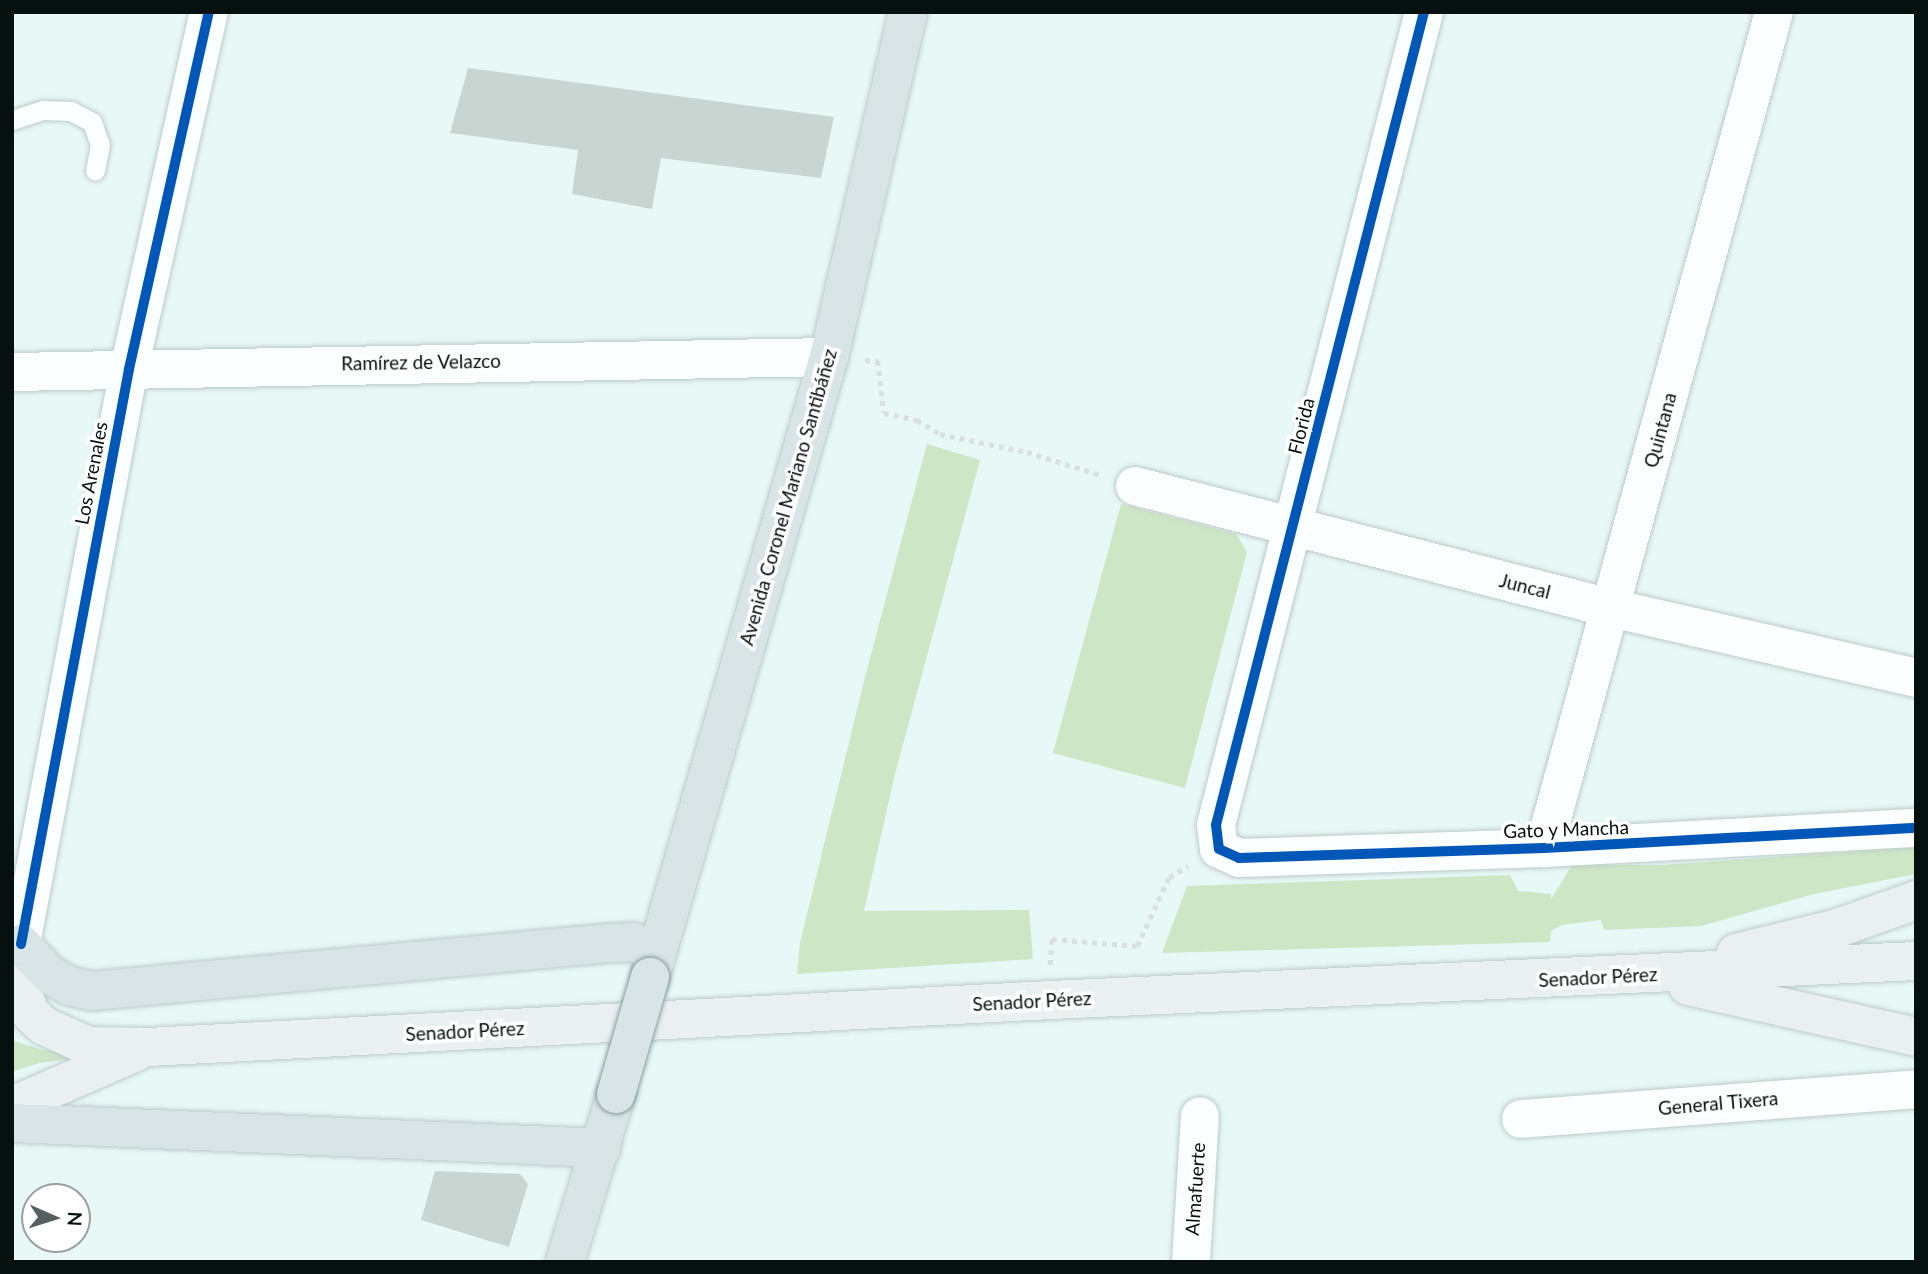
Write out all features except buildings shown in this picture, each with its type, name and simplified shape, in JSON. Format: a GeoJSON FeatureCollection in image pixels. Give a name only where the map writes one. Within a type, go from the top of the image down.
{"type":"FeatureCollection","features":[{"type":"Feature","properties":{"kind":"main road","name":"Avenida Coronel Mariano Santibáñez"},"geometry":{"type":"LineString","coordinates":[[565,1262],[601,1148],[830,357],[908,12]]}},
{"type":"Feature","properties":{"kind":"main road"},"geometry":{"type":"LineString","coordinates":[[1642,975],[1838,928],[1916,900]]}},
{"type":"Feature","properties":{"kind":"main road"},"geometry":{"type":"LineString","coordinates":[[21,944],[50,975],[70,986],[92,991],[609,943],[633,942],[653,964]]}},
{"type":"Feature","properties":{"kind":"main road","name":"Los Arenales"},"geometry":{"type":"LineString","coordinates":[[21,944],[19,972],[22,991],[30,1013],[44,1026],[88,1046],[148,1047]]}},
{"type":"Feature","properties":{"kind":"main road","name":"Senador Pérez"},"geometry":{"type":"LineString","coordinates":[[148,1047],[1065,999],[1916,961]]}},
{"type":"Feature","properties":{"kind":"main road"},"geometry":{"type":"LineString","coordinates":[[1642,975],[1916,1037]]}},
{"type":"Feature","properties":{"kind":"main road"},"geometry":{"type":"LineString","coordinates":[[12,1106],[148,1047]]}},
{"type":"Feature","properties":{"kind":"main road"},"geometry":{"type":"LineString","coordinates":[[12,1123],[601,1148]]}},
{"type":"Feature","properties":{"kind":"street","name":"Los Arenales"},"geometry":{"type":"LineString","coordinates":[[21,944],[128,369],[209,12]]}},
{"type":"Feature","properties":{"kind":"street","name":"Florida"},"geometry":{"type":"LineString","coordinates":[[1219,849],[1216,825],[1424,12]]}},
{"type":"Feature","properties":{"kind":"street","name":"Quintana"},"geometry":{"type":"LineString","coordinates":[[1544,848],[1774,12]]}},
{"type":"Feature","properties":{"kind":"street","name":"Ramírez de Velazco"},"geometry":{"type":"LineString","coordinates":[[12,372],[830,357]]}},
{"type":"Feature","properties":{"kind":"street","name":"Juncal"},"geometry":{"type":"LineString","coordinates":[[1135,486],[1611,608],[1916,678]]}},
{"type":"Feature","properties":{"kind":"street","name":"Gato y Mancha"},"geometry":{"type":"LineString","coordinates":[[1219,849],[1240,858],[1544,848],[1916,828]]}},
{"type":"Feature","properties":{"kind":"street","name":"General Tixera"},"geometry":{"type":"LineString","coordinates":[[1521,1119],[1916,1089]]}},
{"type":"Feature","properties":{"kind":"street","name":"Almafuerte"},"geometry":{"type":"LineString","coordinates":[[1191,1262],[1200,1116]]}},
{"type":"Feature","properties":{"kind":"lane"},"geometry":{"type":"LineString","coordinates":[[12,120],[43,110],[71,111],[92,122],[100,145],[95,171]]}},
{"type":"Feature","properties":{"kind":"path"},"geometry":{"type":"LineString","coordinates":[[830,357],[878,361],[884,413],[917,420],[940,434],[1027,452],[1135,486]]}},
{"type":"Feature","properties":{"kind":"path"},"geometry":{"type":"LineString","coordinates":[[1050,958],[1052,939],[1137,946],[1169,877],[1219,849]]}},
{"type":"Feature","properties":{"kind":"green space"},"geometry":{"type":"Polygon","coordinates":[[[927,444],[980,460],[895,774],[864,911],[1029,910],[1033,959],[797,974],[800,943],[865,677],[927,444]]]}},
{"type":"Feature","properties":{"kind":"green space"},"geometry":{"type":"Polygon","coordinates":[[[1121,504],[1236,534],[1247,552],[1185,788],[1053,753],[1121,504]]]}},
{"type":"Feature","properties":{"kind":"green space"},"geometry":{"type":"Polygon","coordinates":[[[1916,847],[1916,874],[1814,894],[1701,926],[1604,930],[1601,920],[1562,925],[1551,931],[1550,942],[1162,953],[1187,886],[1510,875],[1518,891],[1551,894],[1551,899],[1572,865],[1662,865],[1916,847]]]}},
{"type":"Feature","properties":{"kind":"green space"},"geometry":{"type":"Polygon","coordinates":[[[12,1040],[39,1049],[87,1057],[39,1063],[12,1072],[12,1040]]]}},
{"type":"Feature","properties":{"kind":"cycle path"},"geometry":{"type":"LineString","coordinates":[[21,944],[129,369],[209,12]]}},
{"type":"Feature","properties":{"kind":"cycle path"},"geometry":{"type":"LineString","coordinates":[[1424,12],[1216,825],[1219,849],[1239,858],[1544,848],[1916,828]]}}]}
